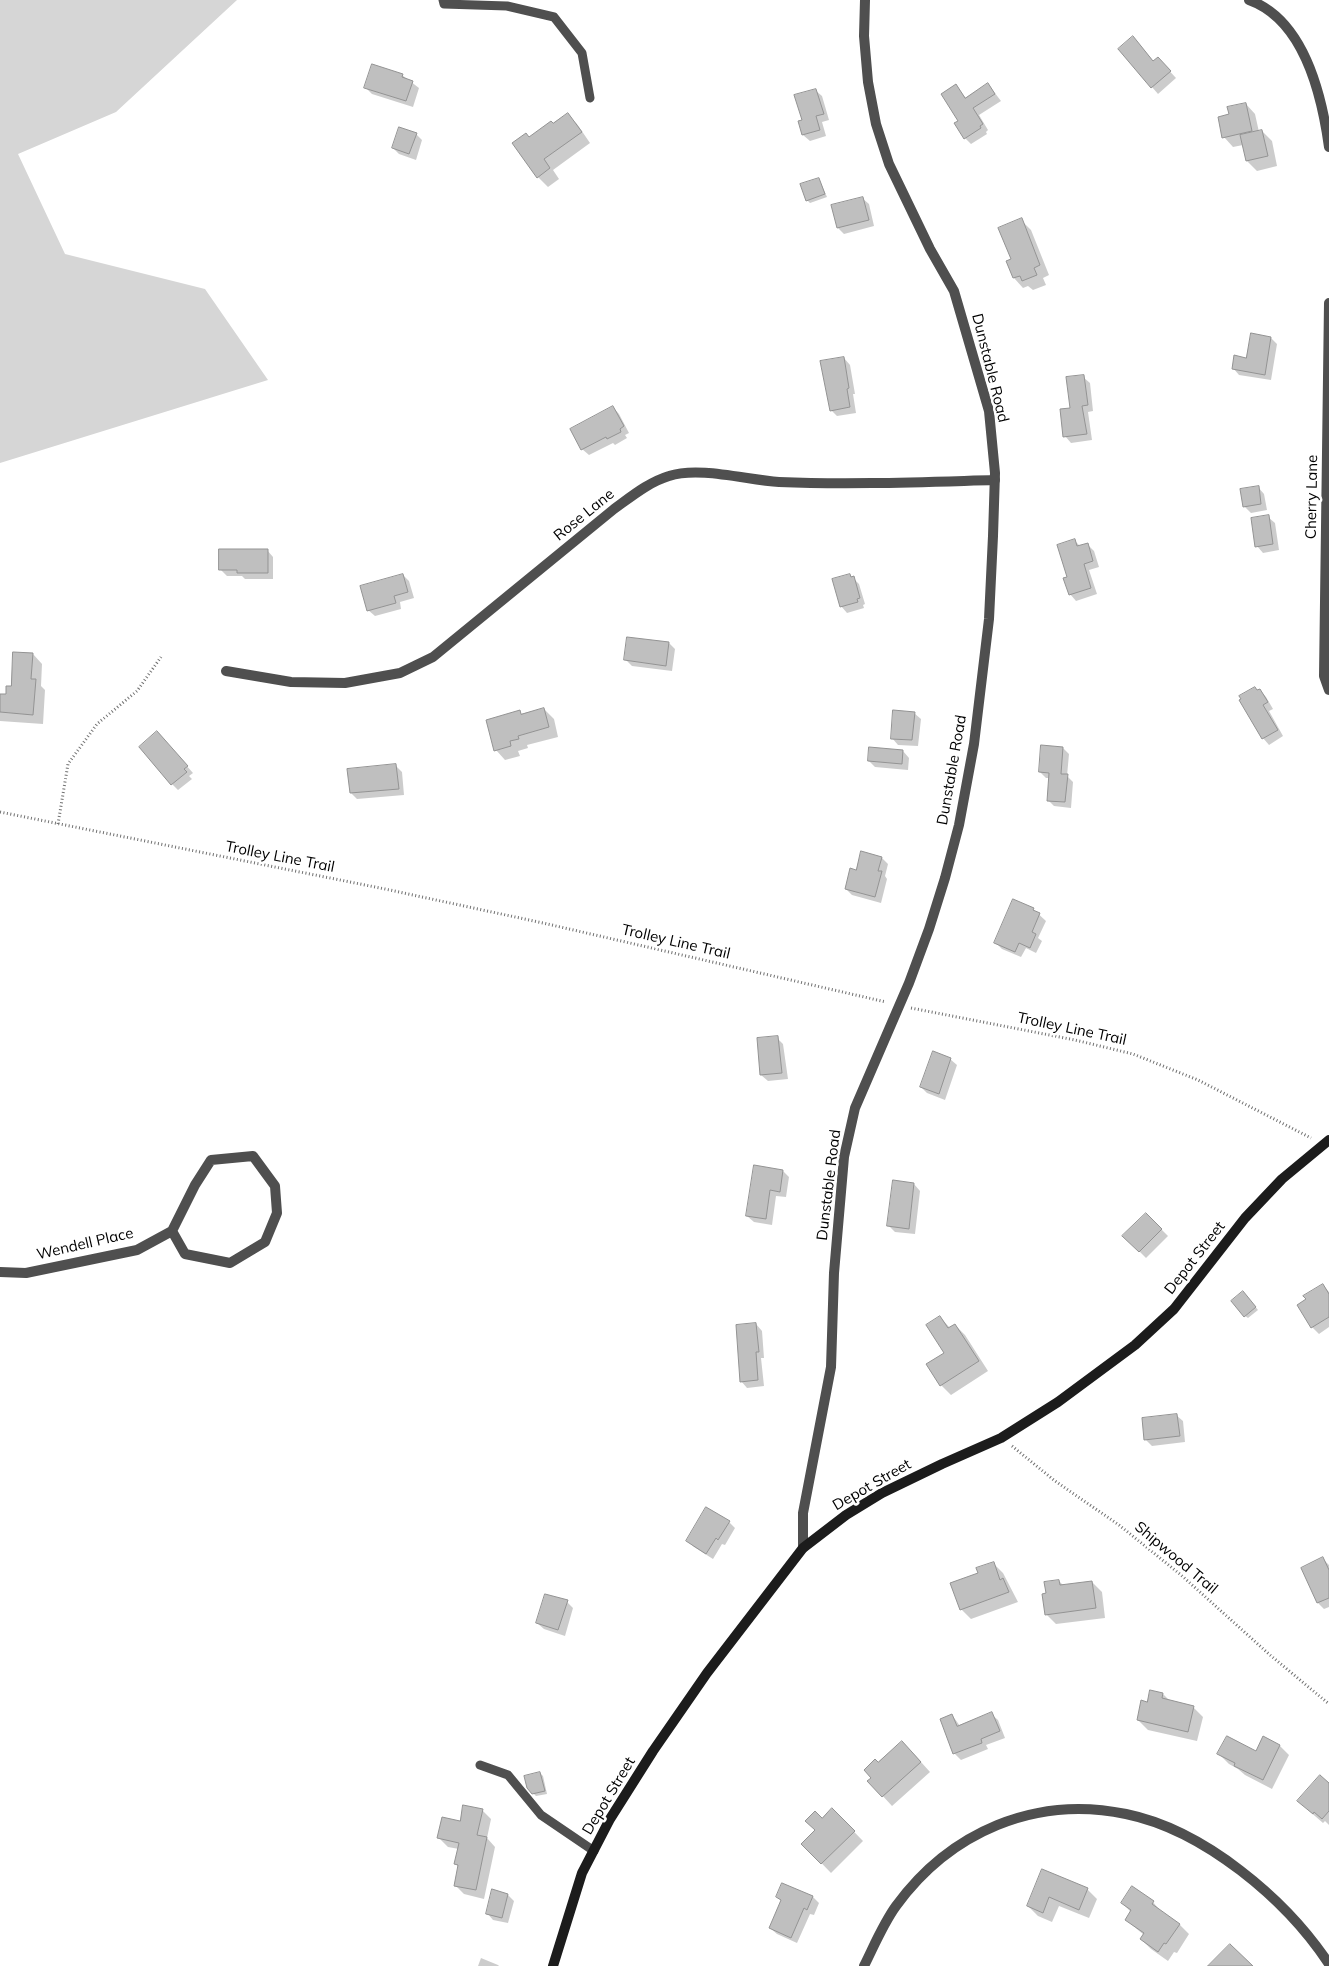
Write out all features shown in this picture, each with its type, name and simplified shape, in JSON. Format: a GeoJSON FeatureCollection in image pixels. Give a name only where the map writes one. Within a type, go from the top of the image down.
{"type":"FeatureCollection","features":[{"type":"Feature","properties":{"kind":"main road","name":"Depot Street"},"geometry":{"type":"LineString","coordinates":[[553,1966],[582,1873],[610,1819],[664,1735],[707,1673],[803,1548],[846,1515],[882,1493],[1002,1438],[1058,1402],[1135,1345],[1168,1315],[1245,1218],[1282,1179],[1326,1142]]}},
{"type":"Feature","properties":{"kind":"street","name":"Dunstable Road"},"geometry":{"type":"LineString","coordinates":[[803,1548],[804,1514],[831,1367],[834,1273],[844,1157],[855,1108],[929,929],[959,825],[974,744],[988,619],[995,480],[988,412],[954,291],[930,250],[889,164],[876,124],[868,82],[864,36],[865,0]]}},
{"type":"Feature","properties":{"kind":"street"},"geometry":{"type":"LineString","coordinates":[[1250,0],[1274,14],[1289,30],[1303,52],[1321,98],[1329,147]]}},
{"type":"Feature","properties":{"kind":"street","name":"Cherry Lane"},"geometry":{"type":"LineString","coordinates":[[1329,303],[1324,676],[1329,690]]}},
{"type":"Feature","properties":{"kind":"street","name":"Rose Lane"},"geometry":{"type":"LineString","coordinates":[[226,671],[291,682],[346,683],[400,672],[432,657],[614,509],[645,486],[670,475],[695,473],[777,482],[876,484],[995,480]]}},
{"type":"Feature","properties":{"kind":"street"},"geometry":{"type":"LineString","coordinates":[[253,1156],[274,1186],[277,1213],[265,1242],[230,1263],[185,1254],[172,1231],[195,1185],[211,1160],[253,1156]]}},
{"type":"Feature","properties":{"kind":"street","name":"Wendell Place"},"geometry":{"type":"LineString","coordinates":[[0,1272],[26,1273],[138,1250],[172,1231]]}},
{"type":"Feature","properties":{"kind":"street"},"geometry":{"type":"LineString","coordinates":[[864,1966],[876,1940],[896,1907],[918,1879],[941,1858],[966,1840],[1016,1818],[1042,1812],[1071,1810],[1096,1810],[1126,1814],[1176,1832],[1204,1846],[1250,1878],[1274,1898],[1317,1945],[1329,1964]]}},
{"type":"Feature","properties":{"kind":"lane"},"geometry":{"type":"LineString","coordinates":[[443,0],[444,4],[506,6],[554,17],[582,53],[590,98]]}},
{"type":"Feature","properties":{"kind":"lane"},"geometry":{"type":"LineString","coordinates":[[480,1765],[508,1774],[541,1815],[594,1851]]}},
{"type":"Feature","properties":{"kind":"path"},"geometry":{"type":"LineString","coordinates":[[58,824],[68,764],[97,724],[137,691],[161,657]]}},
{"type":"Feature","properties":{"kind":"path","name":"Trolley Line Trail"},"geometry":{"type":"LineString","coordinates":[[0,812],[478,909],[899,1005],[1076,1040],[1133,1054],[1198,1080],[1326,1142]]}},
{"type":"Feature","properties":{"kind":"path","name":"Shipwood Trail"},"geometry":{"type":"LineString","coordinates":[[1002,1438],[1056,1481],[1119,1525],[1173,1569],[1270,1655],[1329,1704]]}},
{"type":"Feature","properties":{"kind":"shaded area"},"geometry":{"type":"Polygon","coordinates":[[[0,0],[237,0],[116,112],[18,154],[65,254],[205,289],[268,380],[0,463],[0,0]]]}},
{"type":"Feature","properties":{"kind":"building"},"geometry":{"type":"Polygon","coordinates":[[[1133,36],[1153,61],[1158,57],[1171,71],[1151,88],[1118,49],[1133,36]]]}},
{"type":"Feature","properties":{"kind":"building"},"geometry":{"type":"Polygon","coordinates":[[[372,64],[403,74],[402,77],[413,81],[406,101],[364,88],[372,64]]]}},
{"type":"Feature","properties":{"kind":"building"},"geometry":{"type":"Polygon","coordinates":[[[988,83],[995,94],[973,108],[983,124],[980,126],[981,128],[964,139],[954,123],[958,121],[941,94],[956,84],[965,98],[988,83]]]}},
{"type":"Feature","properties":{"kind":"building"},"geometry":{"type":"Polygon","coordinates":[[[816,89],[824,114],[816,116],[820,130],[802,135],[798,121],[802,120],[794,95],[816,89]]]}},
{"type":"Feature","properties":{"kind":"building"},"geometry":{"type":"Polygon","coordinates":[[[1246,103],[1252,131],[1222,138],[1218,117],[1229,114],[1227,107],[1246,103]]]}},
{"type":"Feature","properties":{"kind":"building"},"geometry":{"type":"Polygon","coordinates":[[[568,113],[582,132],[544,159],[550,168],[537,178],[512,143],[526,133],[529,137],[551,121],[553,123],[568,113]]]}},
{"type":"Feature","properties":{"kind":"building"},"geometry":{"type":"Polygon","coordinates":[[[399,127],[417,133],[409,154],[392,148],[399,127]]]}},
{"type":"Feature","properties":{"kind":"building"},"geometry":{"type":"Polygon","coordinates":[[[1262,130],[1268,156],[1246,161],[1240,135],[1262,130]]]}},
{"type":"Feature","properties":{"kind":"building"},"geometry":{"type":"Polygon","coordinates":[[[819,178],[825,194],[806,201],[800,184],[819,178]]]}},
{"type":"Feature","properties":{"kind":"building"},"geometry":{"type":"Polygon","coordinates":[[[863,197],[869,220],[837,228],[831,205],[863,197]]]}},
{"type":"Feature","properties":{"kind":"building"},"geometry":{"type":"Polygon","coordinates":[[[1022,218],[1040,265],[1034,268],[1037,275],[1022,281],[1020,276],[1013,278],[1006,261],[1011,259],[998,228],[1022,218]]]}},
{"type":"Feature","properties":{"kind":"building"},"geometry":{"type":"Polygon","coordinates":[[[1251,333],[1271,337],[1265,375],[1232,369],[1234,355],[1246,358],[1251,333]]]}},
{"type":"Feature","properties":{"kind":"building"},"geometry":{"type":"Polygon","coordinates":[[[844,357],[850,407],[830,411],[820,361],[844,357]]]}},
{"type":"Feature","properties":{"kind":"building"},"geometry":{"type":"Polygon","coordinates":[[[1084,375],[1088,405],[1082,406],[1087,434],[1063,437],[1060,409],[1070,408],[1066,377],[1084,375]]]}},
{"type":"Feature","properties":{"kind":"building"},"geometry":{"type":"Polygon","coordinates":[[[613,406],[624,426],[620,429],[621,432],[607,439],[606,437],[581,450],[570,429],[613,406]]]}},
{"type":"Feature","properties":{"kind":"building"},"geometry":{"type":"Polygon","coordinates":[[[1259,486],[1261,504],[1243,507],[1240,489],[1259,486]]]}},
{"type":"Feature","properties":{"kind":"building"},"geometry":{"type":"Polygon","coordinates":[[[1269,515],[1273,544],[1255,547],[1251,518],[1269,515]]]}},
{"type":"Feature","properties":{"kind":"building"},"geometry":{"type":"Polygon","coordinates":[[[1075,539],[1077,546],[1088,543],[1093,561],[1084,564],[1091,588],[1069,595],[1063,578],[1067,577],[1057,545],[1075,539]]]}},
{"type":"Feature","properties":{"kind":"building"},"geometry":{"type":"Polygon","coordinates":[[[219,549],[268,549],[268,573],[237,573],[237,570],[219,570],[219,549]]]}},
{"type":"Feature","properties":{"kind":"building"},"geometry":{"type":"Polygon","coordinates":[[[403,574],[408,592],[394,596],[396,603],[367,611],[360,586],[403,574]]]}},
{"type":"Feature","properties":{"kind":"building"},"geometry":{"type":"Polygon","coordinates":[[[850,574],[851,577],[854,576],[860,598],[857,599],[858,602],[840,607],[832,579],[850,574]]]}},
{"type":"Feature","properties":{"kind":"building"},"geometry":{"type":"Polygon","coordinates":[[[627,637],[669,642],[666,666],[624,660],[627,637]]]}},
{"type":"Feature","properties":{"kind":"building"},"geometry":{"type":"Polygon","coordinates":[[[13,652],[33,653],[31,679],[36,679],[33,715],[0,712],[0,694],[6,694],[6,686],[11,686],[13,652]]]}},
{"type":"Feature","properties":{"kind":"building"},"geometry":{"type":"Polygon","coordinates":[[[1255,687],[1257,690],[1260,689],[1268,702],[1263,705],[1278,730],[1262,739],[1239,700],[1241,699],[1239,696],[1255,687]]]}},
{"type":"Feature","properties":{"kind":"building"},"geometry":{"type":"Polygon","coordinates":[[[544,708],[549,727],[518,736],[519,739],[510,741],[511,746],[494,751],[486,720],[520,710],[521,714],[544,708]]]}},
{"type":"Feature","properties":{"kind":"building"},"geometry":{"type":"Polygon","coordinates":[[[893,710],[915,712],[912,740],[891,739],[893,710]]]}},
{"type":"Feature","properties":{"kind":"building"},"geometry":{"type":"Polygon","coordinates":[[[157,731],[188,766],[184,769],[187,772],[171,785],[139,747],[157,731]]]}},
{"type":"Feature","properties":{"kind":"building"},"geometry":{"type":"Polygon","coordinates":[[[1041,745],[1063,747],[1061,774],[1068,774],[1065,802],[1047,801],[1049,773],[1039,772],[1041,745]]]}},
{"type":"Feature","properties":{"kind":"building"},"geometry":{"type":"Polygon","coordinates":[[[869,747],[903,750],[902,764],[868,761],[869,747]]]}},
{"type":"Feature","properties":{"kind":"building"},"geometry":{"type":"Polygon","coordinates":[[[396,764],[399,789],[350,793],[347,769],[396,764]]]}},
{"type":"Feature","properties":{"kind":"building"},"geometry":{"type":"Polygon","coordinates":[[[861,851],[882,857],[878,871],[882,871],[875,897],[845,889],[850,868],[856,870],[861,851]]]}},
{"type":"Feature","properties":{"kind":"building"},"geometry":{"type":"Polygon","coordinates":[[[1013,899],[1034,908],[1033,910],[1040,913],[1032,932],[1036,934],[1030,948],[1019,943],[1015,952],[994,943],[1013,899]]]}},
{"type":"Feature","properties":{"kind":"building"},"geometry":{"type":"Polygon","coordinates":[[[778,1036],[782,1073],[760,1075],[757,1038],[778,1036]]]}},
{"type":"Feature","properties":{"kind":"building"},"geometry":{"type":"Polygon","coordinates":[[[933,1051],[951,1058],[939,1094],[920,1087],[933,1051]]]}},
{"type":"Feature","properties":{"kind":"building"},"geometry":{"type":"Polygon","coordinates":[[[754,1165],[783,1170],[780,1192],[770,1190],[766,1219],[746,1216],[754,1165]]]}},
{"type":"Feature","properties":{"kind":"building"},"geometry":{"type":"Polygon","coordinates":[[[893,1180],[914,1183],[909,1229],[887,1226],[893,1180]]]}},
{"type":"Feature","properties":{"kind":"building"},"geometry":{"type":"Polygon","coordinates":[[[1146,1213],[1162,1229],[1139,1252],[1122,1236],[1146,1213]]]}},
{"type":"Feature","properties":{"kind":"building"},"geometry":{"type":"Polygon","coordinates":[[[1323,1284],[1329,1294],[1329,1317],[1311,1328],[1297,1305],[1306,1299],[1303,1296],[1323,1284]]]}},
{"type":"Feature","properties":{"kind":"building"},"geometry":{"type":"Polygon","coordinates":[[[1243,1291],[1256,1307],[1244,1317],[1231,1301],[1243,1291]]]}},
{"type":"Feature","properties":{"kind":"building"},"geometry":{"type":"Polygon","coordinates":[[[940,1316],[948,1328],[955,1324],[979,1361],[940,1386],[926,1364],[944,1353],[926,1325],[940,1316]]]}},
{"type":"Feature","properties":{"kind":"building"},"geometry":{"type":"Polygon","coordinates":[[[756,1323],[759,1352],[756,1352],[758,1380],[740,1382],[736,1325],[756,1323]]]}},
{"type":"Feature","properties":{"kind":"building"},"geometry":{"type":"Polygon","coordinates":[[[1177,1414],[1180,1436],[1144,1440],[1142,1418],[1177,1414]]]}},
{"type":"Feature","properties":{"kind":"building"},"geometry":{"type":"Polygon","coordinates":[[[706,1507],[730,1521],[706,1554],[686,1541],[706,1507]]]}},
{"type":"Feature","properties":{"kind":"building"},"geometry":{"type":"Polygon","coordinates":[[[1323,1557],[1329,1570],[1329,1598],[1317,1603],[1301,1568],[1323,1557]]]}},
{"type":"Feature","properties":{"kind":"building"},"geometry":{"type":"Polygon","coordinates":[[[994,1562],[1000,1580],[1003,1578],[1009,1592],[960,1610],[950,1583],[978,1573],[976,1568],[994,1562]]]}},
{"type":"Feature","properties":{"kind":"building"},"geometry":{"type":"Polygon","coordinates":[[[1059,1580],[1060,1585],[1092,1581],[1096,1608],[1045,1615],[1042,1594],[1046,1593],[1044,1582],[1059,1580]]]}},
{"type":"Feature","properties":{"kind":"building"},"geometry":{"type":"Polygon","coordinates":[[[545,1594],[568,1600],[558,1630],[536,1623],[545,1594]]]}},
{"type":"Feature","properties":{"kind":"building"},"geometry":{"type":"Polygon","coordinates":[[[1150,1690],[1163,1693],[1162,1698],[1194,1706],[1188,1732],[1137,1720],[1141,1700],[1147,1702],[1150,1690]]]}},
{"type":"Feature","properties":{"kind":"building"},"geometry":{"type":"Polygon","coordinates":[[[992,1712],[1000,1731],[981,1739],[982,1743],[953,1754],[940,1719],[952,1714],[957,1726],[992,1712]]]}},
{"type":"Feature","properties":{"kind":"building"},"geometry":{"type":"Polygon","coordinates":[[[1227,1736],[1256,1751],[1263,1736],[1280,1745],[1263,1780],[1234,1766],[1235,1763],[1217,1754],[1227,1736]]]}},
{"type":"Feature","properties":{"kind":"building"},"geometry":{"type":"Polygon","coordinates":[[[902,1741],[921,1762],[882,1797],[867,1781],[871,1778],[864,1770],[875,1759],[878,1762],[902,1741]]]}},
{"type":"Feature","properties":{"kind":"building"},"geometry":{"type":"Polygon","coordinates":[[[540,1772],[545,1791],[532,1794],[527,1788],[524,1776],[540,1772]]]}},
{"type":"Feature","properties":{"kind":"building"},"geometry":{"type":"Polygon","coordinates":[[[1320,1775],[1329,1783],[1329,1811],[1322,1819],[1297,1801],[1320,1775]]]}},
{"type":"Feature","properties":{"kind":"building"},"geometry":{"type":"Polygon","coordinates":[[[463,1805],[483,1809],[477,1835],[487,1837],[476,1890],[454,1886],[458,1865],[454,1864],[459,1843],[437,1838],[442,1817],[460,1821],[463,1805]]]}},
{"type":"Feature","properties":{"kind":"building"},"geometry":{"type":"Polygon","coordinates":[[[832,1808],[855,1831],[821,1864],[801,1844],[815,1830],[805,1821],[815,1811],[822,1818],[832,1808]]]}},
{"type":"Feature","properties":{"kind":"building"},"geometry":{"type":"Polygon","coordinates":[[[1042,1869],[1088,1888],[1079,1910],[1049,1897],[1043,1913],[1027,1906],[1042,1869]]]}},
{"type":"Feature","properties":{"kind":"building"},"geometry":{"type":"Polygon","coordinates":[[[782,1883],[813,1896],[807,1910],[804,1908],[791,1938],[769,1928],[781,1900],[776,1897],[782,1883]]]}},
{"type":"Feature","properties":{"kind":"building"},"geometry":{"type":"Polygon","coordinates":[[[1132,1886],[1154,1901],[1152,1904],[1180,1924],[1158,1952],[1140,1939],[1144,1933],[1125,1920],[1131,1910],[1121,1903],[1132,1886]]]}},
{"type":"Feature","properties":{"kind":"building"},"geometry":{"type":"Polygon","coordinates":[[[492,1889],[508,1894],[502,1918],[486,1914],[492,1889]]]}},
{"type":"Feature","properties":{"kind":"building"},"geometry":{"type":"Polygon","coordinates":[[[1230,1944],[1253,1966],[1208,1966],[1230,1944]]]}}]}
